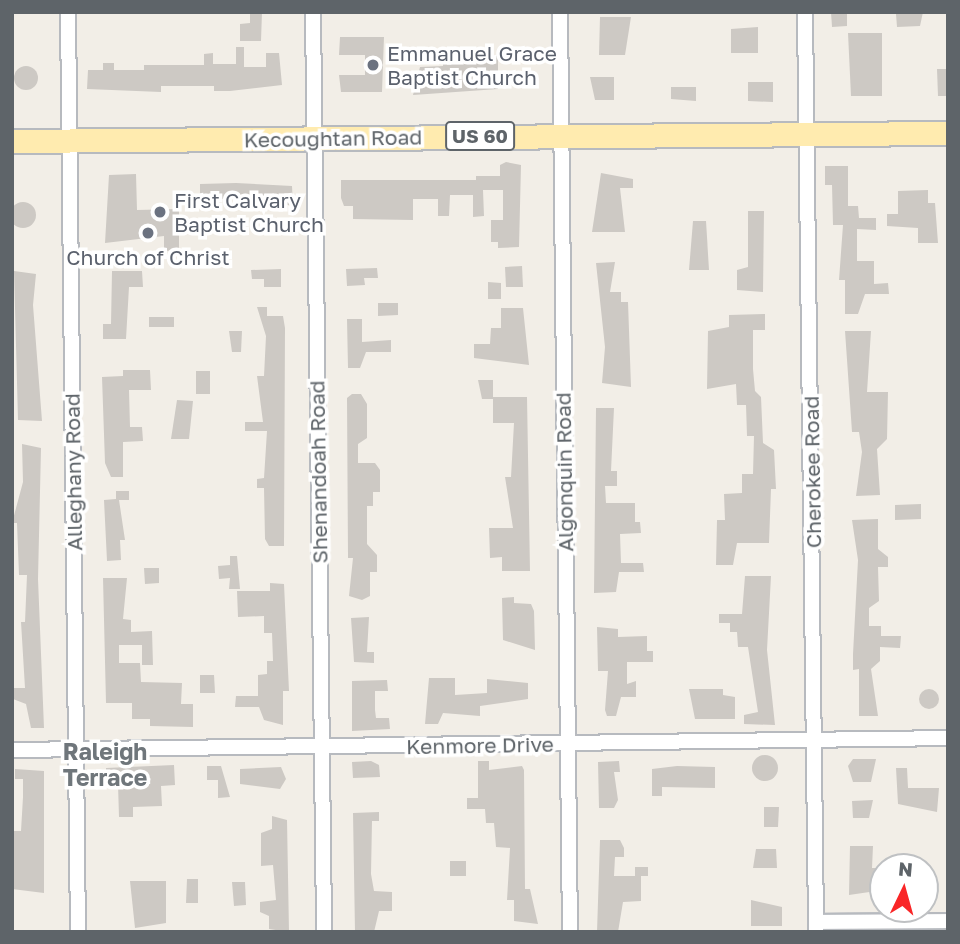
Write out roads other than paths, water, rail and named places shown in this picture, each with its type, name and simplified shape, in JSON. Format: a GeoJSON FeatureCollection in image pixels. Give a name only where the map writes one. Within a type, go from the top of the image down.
{"type":"FeatureCollection","features":[{"type":"Feature","properties":{"kind":"main road","name":"Kecoughtan Road"},"geometry":{"type":"LineString","coordinates":[[12,141],[948,133]]}},
{"type":"Feature","properties":{"kind":"street","name":"Alleghany Road"},"geometry":{"type":"LineString","coordinates":[[68,12],[78,932]]}},
{"type":"Feature","properties":{"kind":"street","name":"Shenandoah Road"},"geometry":{"type":"LineString","coordinates":[[313,12],[324,932]]}},
{"type":"Feature","properties":{"kind":"street","name":"Algonquin Road"},"geometry":{"type":"LineString","coordinates":[[560,12],[570,932]]}},
{"type":"Feature","properties":{"kind":"street","name":"Cherokee Road"},"geometry":{"type":"LineString","coordinates":[[805,12],[816,741],[816,927]]}},
{"type":"Feature","properties":{"kind":"street","name":"Kenmore Drive"},"geometry":{"type":"LineString","coordinates":[[12,750],[948,738]]}},
{"type":"Feature","properties":{"kind":"street"},"geometry":{"type":"LineString","coordinates":[[816,927],[948,921]]}},
{"type":"Feature","properties":{"kind":"place","name":"Emmanuel Grace Baptist Church"},"geometry":{"type":"Point","coordinates":[373,65]}},
{"type":"Feature","properties":{"kind":"place","name":"First Calvary Baptist Church"},"geometry":{"type":"Point","coordinates":[160,212]}},
{"type":"Feature","properties":{"kind":"place","name":"Church of Christ"},"geometry":{"type":"Point","coordinates":[148,233]}},
{"type":"Feature","properties":{"kind":"district","name":"Raleigh Terrace"},"geometry":{"type":"Point","coordinates":[105,764]}}]}
